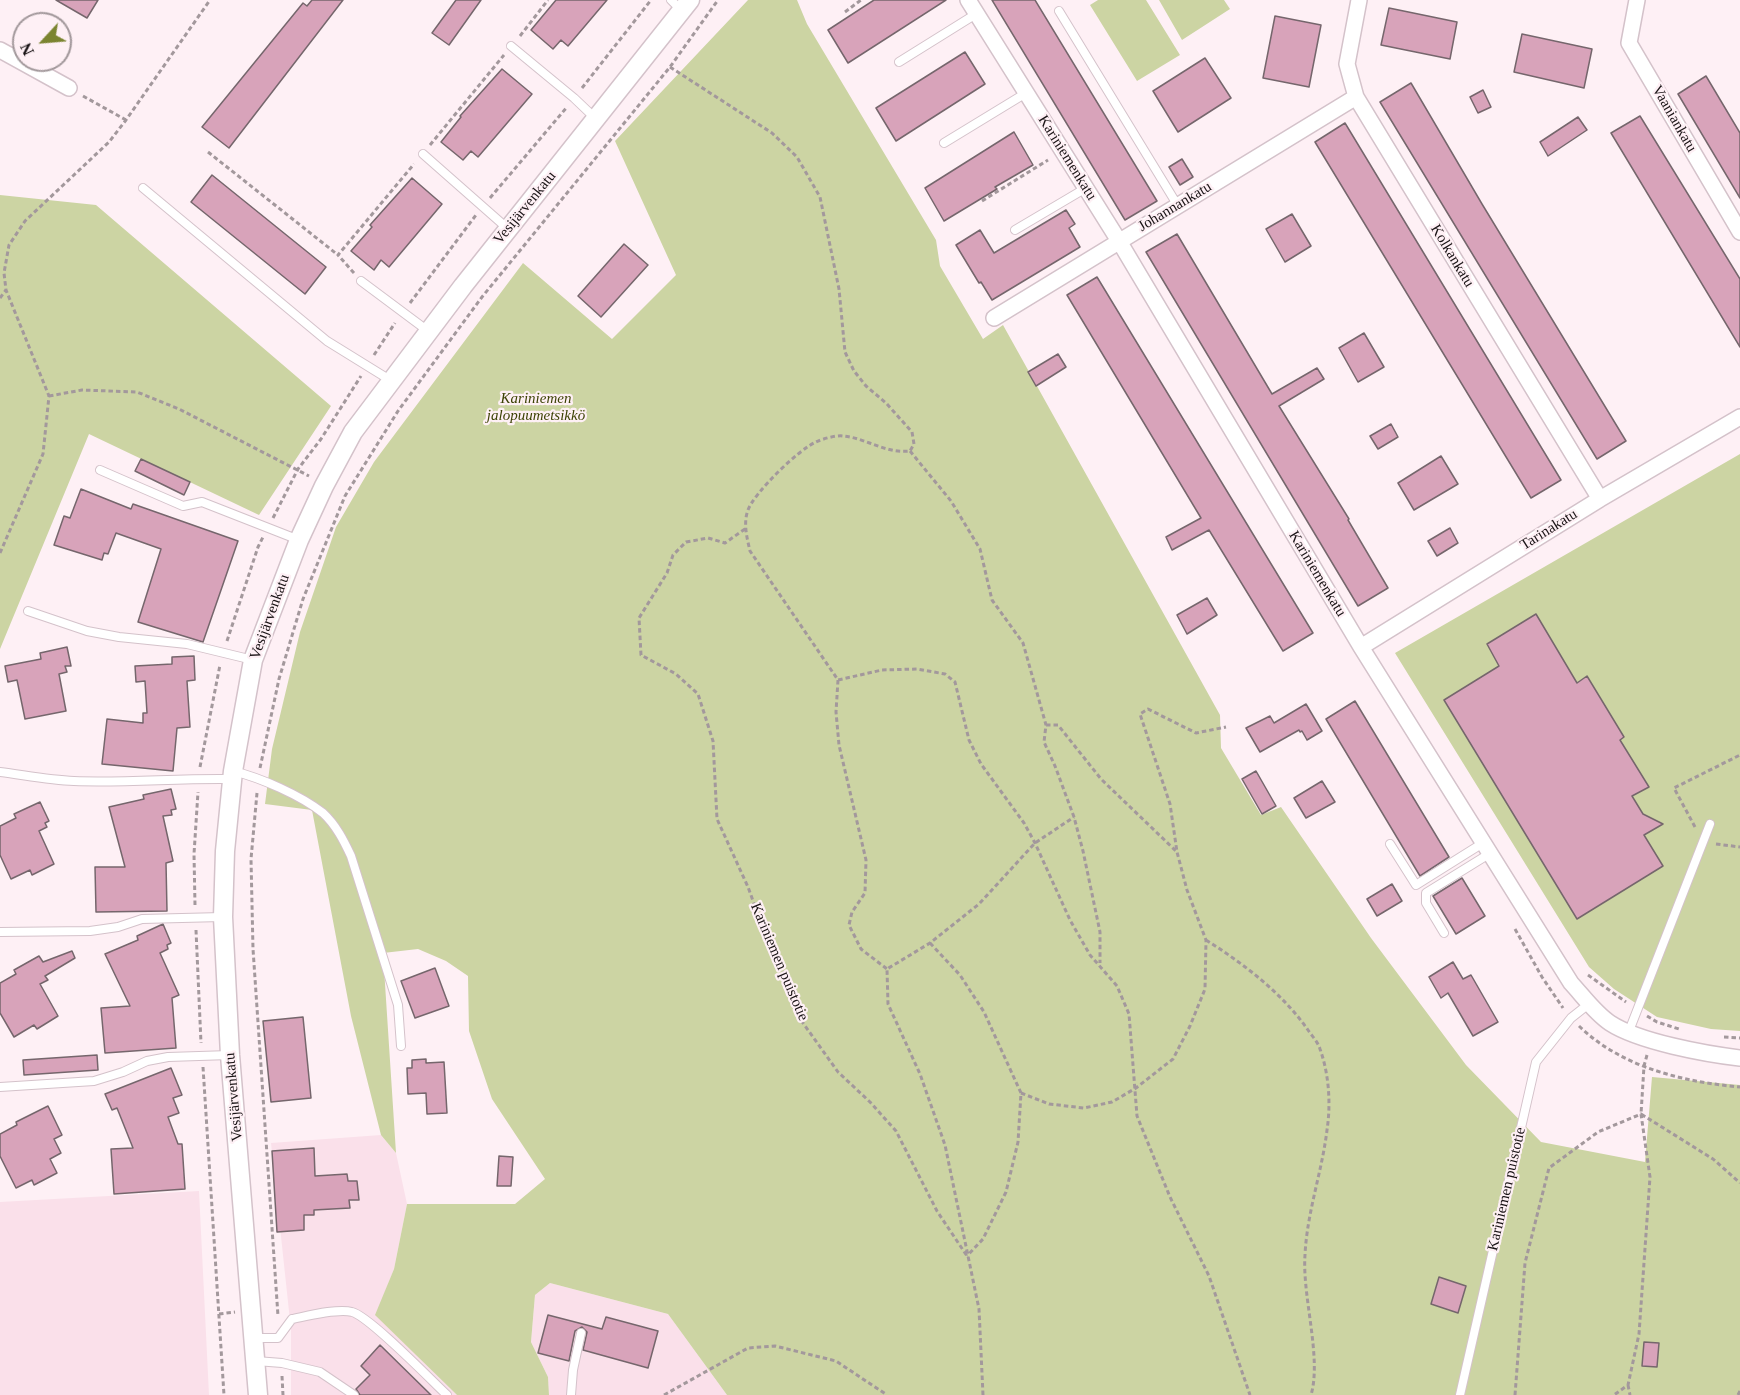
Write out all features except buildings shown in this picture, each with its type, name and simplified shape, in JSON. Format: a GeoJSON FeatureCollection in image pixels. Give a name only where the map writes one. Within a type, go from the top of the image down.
{"type":"FeatureCollection","features":[{"type":"Feature","properties":{"kind":"street","name":"Kariniemenkatu"},"geometry":{"type":"LineString","coordinates":[[968,0],[1119,241],[1361,647],[1571,983],[1610,1022],[1629,1031],[1707,1055],[1740,1059]]}},
{"type":"Feature","properties":{"kind":"street","name":"Kolkankatu"},"geometry":{"type":"LineString","coordinates":[[1359,0],[1347,64],[1356,98],[1599,499]]}},
{"type":"Feature","properties":{"kind":"street","name":"Vaaniankatu"},"geometry":{"type":"LineString","coordinates":[[1637,0],[1629,43],[1740,232]]}},
{"type":"Feature","properties":{"kind":"street","name":"Vesijärvenkatu"},"geometry":{"type":"LineString","coordinates":[[258,1395],[230,1055],[223,916],[225,851],[233,775],[253,660],[299,540],[353,432],[390,380],[685,3]]}},
{"type":"Feature","properties":{"kind":"street"},"geometry":{"type":"LineString","coordinates":[[0,50],[69,88]]}},
{"type":"Feature","properties":{"kind":"street","name":"Johannankatu"},"geometry":{"type":"LineString","coordinates":[[994,318],[1356,98]]}},
{"type":"Feature","properties":{"kind":"street","name":"Tarinakatu"},"geometry":{"type":"LineString","coordinates":[[1361,647],[1599,499],[1740,417]]}},
{"type":"Feature","properties":{"kind":"lane"},"geometry":{"type":"LineString","coordinates":[[1059,11],[1178,206]]}},
{"type":"Feature","properties":{"kind":"lane"},"geometry":{"type":"LineString","coordinates":[[899,62],[976,14]]}},
{"type":"Feature","properties":{"kind":"lane"},"geometry":{"type":"LineString","coordinates":[[511,46],[596,119]]}},
{"type":"Feature","properties":{"kind":"lane"},"geometry":{"type":"LineString","coordinates":[[944,142],[1026,93]]}},
{"type":"Feature","properties":{"kind":"lane"},"geometry":{"type":"LineString","coordinates":[[423,154],[509,229]]}},
{"type":"Feature","properties":{"kind":"lane"},"geometry":{"type":"LineString","coordinates":[[143,188],[327,340],[390,380]]}},
{"type":"Feature","properties":{"kind":"lane"},"geometry":{"type":"LineString","coordinates":[[1015,230],[1086,188]]}},
{"type":"Feature","properties":{"kind":"lane"},"geometry":{"type":"LineString","coordinates":[[361,282],[428,331]]}},
{"type":"Feature","properties":{"kind":"lane"},"geometry":{"type":"LineString","coordinates":[[100,470],[183,506],[202,502],[299,540]]}},
{"type":"Feature","properties":{"kind":"lane"},"geometry":{"type":"LineString","coordinates":[[28,611],[87,631],[118,637],[187,644],[253,660]]}},
{"type":"Feature","properties":{"kind":"lane"},"geometry":{"type":"LineString","coordinates":[[0,772],[80,781],[233,775],[258,778],[323,814],[342,835],[351,856],[398,1005],[400,1046]]}},
{"type":"Feature","properties":{"kind":"lane"},"geometry":{"type":"LineString","coordinates":[[1629,1031],[1710,824]]}},
{"type":"Feature","properties":{"kind":"lane"},"geometry":{"type":"LineString","coordinates":[[1390,844],[1416,885],[1486,848]]}},
{"type":"Feature","properties":{"kind":"lane"},"geometry":{"type":"LineString","coordinates":[[1444,933],[1426,903],[1426,893],[1486,848]]}},
{"type":"Feature","properties":{"kind":"lane"},"geometry":{"type":"LineString","coordinates":[[0,932],[90,931],[118,927],[142,919],[223,916]]}},
{"type":"Feature","properties":{"kind":"lane","name":"Kariniemen puistotie"},"geometry":{"type":"LineString","coordinates":[[1460,1395],[1536,1062],[1570,1018],[1590,1003]]}},
{"type":"Feature","properties":{"kind":"lane"},"geometry":{"type":"LineString","coordinates":[[0,1087],[94,1081],[123,1072],[147,1061],[168,1057],[230,1055]]}},
{"type":"Feature","properties":{"kind":"lane"},"geometry":{"type":"LineString","coordinates":[[254,1338],[278,1338],[292,1319],[327,1313],[352,1312],[369,1322],[447,1395]]}},
{"type":"Feature","properties":{"kind":"lane"},"geometry":{"type":"LineString","coordinates":[[571,1395],[573,1370],[581,1333]]}},
{"type":"Feature","properties":{"kind":"lane"},"geometry":{"type":"LineString","coordinates":[[256,1361],[282,1363],[320,1372],[354,1395]]}},
{"type":"Feature","properties":{"kind":"path"},"geometry":{"type":"LineString","coordinates":[[0,553],[43,454],[49,396],[6,290],[2,273],[9,245],[25,221],[108,142],[210,0]]}},
{"type":"Feature","properties":{"kind":"path"},"geometry":{"type":"LineString","coordinates":[[338,255],[548,0]]}},
{"type":"Feature","properties":{"kind":"path"},"geometry":{"type":"LineString","coordinates":[[298,469],[321,439],[404,312],[483,206],[574,98],[651,0]]}},
{"type":"Feature","properties":{"kind":"path"},"geometry":{"type":"LineString","coordinates":[[278,1338],[278,1308],[253,950],[251,859],[258,778],[279,679],[303,599],[345,496],[398,411],[482,297],[670,67],[718,0]]}},
{"type":"Feature","properties":{"kind":"path"},"geometry":{"type":"LineString","coordinates":[[845,12],[861,0]]}},
{"type":"Feature","properties":{"kind":"path"},"geometry":{"type":"LineString","coordinates":[[670,67],[772,133],[798,157],[820,197],[839,290],[845,352],[854,371],[866,386],[886,403],[912,432],[914,444],[910,452]]}},
{"type":"Feature","properties":{"kind":"path"},"geometry":{"type":"LineString","coordinates":[[69,88],[126,120]]}},
{"type":"Feature","properties":{"kind":"path"},"geometry":{"type":"LineString","coordinates":[[207,152],[338,255],[361,282]]}},
{"type":"Feature","properties":{"kind":"path"},"geometry":{"type":"LineString","coordinates":[[982,201],[1048,160]]}},
{"type":"Feature","properties":{"kind":"path"},"geometry":{"type":"LineString","coordinates":[[0,298],[6,290]]}},
{"type":"Feature","properties":{"kind":"path"},"geometry":{"type":"LineString","coordinates":[[49,396],[82,390],[137,392],[179,409],[298,469],[324,486]]}},
{"type":"Feature","properties":{"kind":"path"},"geometry":{"type":"LineString","coordinates":[[910,452],[898,453],[842,435],[815,442],[758,493],[747,511],[745,529],[750,551],[838,680],[836,712],[838,745],[866,860],[865,893],[852,912],[849,925],[861,949],[887,969],[930,942],[979,904],[1035,843],[1074,817]]}},
{"type":"Feature","properties":{"kind":"path"},"geometry":{"type":"LineString","coordinates":[[910,452],[951,501],[980,549],[992,600],[1023,643],[1046,725],[1044,742],[1074,817],[1089,877],[1100,932],[1100,965]]}},
{"type":"Feature","properties":{"kind":"path","name":"Kariniemen puistotie"},"geometry":{"type":"LineString","coordinates":[[745,529],[725,543],[708,538],[686,543],[673,555],[667,573],[639,618],[641,655],[675,674],[698,694],[713,741],[717,819],[748,887],[761,923],[781,963],[798,1016],[838,1072],[896,1131],[938,1210],[967,1257]]}},
{"type":"Feature","properties":{"kind":"path"},"geometry":{"type":"LineString","coordinates":[[838,680],[882,670],[917,669],[945,674],[956,682],[969,740],[981,764],[1024,823],[1070,920],[1090,955],[1117,986],[1130,1014],[1137,1116],[1170,1197],[1209,1276],[1250,1395]]}},
{"type":"Feature","properties":{"kind":"path"},"geometry":{"type":"LineString","coordinates":[[1021,1093],[1049,1104],[1084,1108],[1112,1102],[1136,1088],[1173,1059],[1205,989],[1206,940],[1187,890],[1177,852],[1170,804],[1140,714],[1148,709],[1196,732],[1226,727]]}},
{"type":"Feature","properties":{"kind":"path"},"geometry":{"type":"LineString","coordinates":[[1046,725],[1058,725],[1101,779],[1177,852]]}},
{"type":"Feature","properties":{"kind":"path"},"geometry":{"type":"LineString","coordinates":[[1740,755],[1674,788],[1703,842],[1740,847]]}},
{"type":"Feature","properties":{"kind":"path"},"geometry":{"type":"LineString","coordinates":[[1206,940],[1234,958],[1293,1009],[1320,1048],[1329,1091],[1328,1130],[1309,1215],[1304,1257],[1314,1360],[1311,1395]]}},
{"type":"Feature","properties":{"kind":"path"},"geometry":{"type":"LineString","coordinates":[[930,942],[960,975],[984,1012],[1021,1093],[1018,1142],[1006,1192],[983,1239],[967,1257]]}},
{"type":"Feature","properties":{"kind":"path","name":"Kariniemen puistotie"},"geometry":{"type":"LineString","coordinates":[[887,969],[888,1004],[920,1074],[945,1145],[979,1309],[983,1395]]}},
{"type":"Feature","properties":{"kind":"path"},"geometry":{"type":"LineString","coordinates":[[1630,1395],[1628,1385],[1639,1334],[1650,1177],[1641,1114],[1644,1066],[1657,1022],[1685,1030]]}},
{"type":"Feature","properties":{"kind":"path"},"geometry":{"type":"LineString","coordinates":[[1722,1037],[1740,1038]]}},
{"type":"Feature","properties":{"kind":"path"},"geometry":{"type":"LineString","coordinates":[[1641,1114],[1713,1159],[1740,1183]]}},
{"type":"Feature","properties":{"kind":"path"},"geometry":{"type":"LineString","coordinates":[[1515,1395],[1525,1263],[1549,1168],[1598,1131],[1641,1114]]}},
{"type":"Feature","properties":{"kind":"path"},"geometry":{"type":"LineString","coordinates":[[664,1395],[748,1347],[775,1346],[836,1361],[887,1395]]}},
{"type":"Feature","properties":{"kind":"path"},"geometry":{"type":"LineString","coordinates":[[282,1363],[284,1395]]}},
{"type":"Feature","properties":{"kind":"path"},"geometry":{"type":"LineString","coordinates":[[1614,1395],[1628,1385]]}},
{"type":"Feature","properties":{"kind":"path"},"geometry":{"type":"LineString","coordinates":[[1738,1395],[1740,1391]]}},
{"type":"Feature","properties":{"kind":"shaded area"},"geometry":{"type":"Polygon","coordinates":[[[381,1135],[396,1153],[407,1204],[394,1269],[376,1315],[457,1395],[291,1395],[291,1330],[271,1143],[381,1135]]]}},
{"type":"Feature","properties":{"kind":"shaded area"},"geometry":{"type":"Polygon","coordinates":[[[199,1191],[209,1395],[0,1395],[0,1202],[199,1191]]]}},
{"type":"Feature","properties":{"kind":"shaded area"},"geometry":{"type":"Polygon","coordinates":[[[550,1283],[668,1314],[727,1395],[549,1395],[548,1377],[531,1342],[535,1295],[550,1283]]]}},
{"type":"Feature","properties":{"kind":"green space","name":"Kariniemen jalopuumetsikkö"},"geometry":{"type":"Polygon","coordinates":[[[748,0],[797,0],[807,24],[936,240],[940,266],[983,339],[1003,325],[1220,715],[1221,748],[1261,815],[1281,807],[1371,938],[1466,1065],[1541,1142],[1645,1162],[1652,1077],[1740,1085],[1740,1395],[727,1395],[668,1314],[550,1283],[535,1295],[531,1342],[548,1377],[549,1395],[457,1395],[375,1315],[394,1269],[407,1204],[515,1204],[545,1179],[492,1099],[469,1031],[468,976],[446,961],[418,949],[383,953],[396,1153],[381,1135],[351,1016],[312,810],[265,804],[272,749],[300,632],[336,527],[374,462],[523,263],[612,339],[676,275],[615,141],[748,0]]]}},
{"type":"Feature","properties":{"kind":"green space"},"geometry":{"type":"Polygon","coordinates":[[[1098,0],[1146,0],[1180,55],[1137,81],[1090,5],[1098,0]]]}},
{"type":"Feature","properties":{"kind":"green space"},"geometry":{"type":"Polygon","coordinates":[[[1159,0],[1224,0],[1230,9],[1182,40],[1159,0]]]}},
{"type":"Feature","properties":{"kind":"green space"},"geometry":{"type":"Polygon","coordinates":[[[0,195],[96,205],[331,406],[259,515],[89,434],[0,649],[0,195]]]}},
{"type":"Feature","properties":{"kind":"green space"},"geometry":{"type":"Polygon","coordinates":[[[1740,454],[1740,1031],[1711,1029],[1657,1017],[1614,989],[1589,967],[1395,653],[1740,454]]]}}]}
